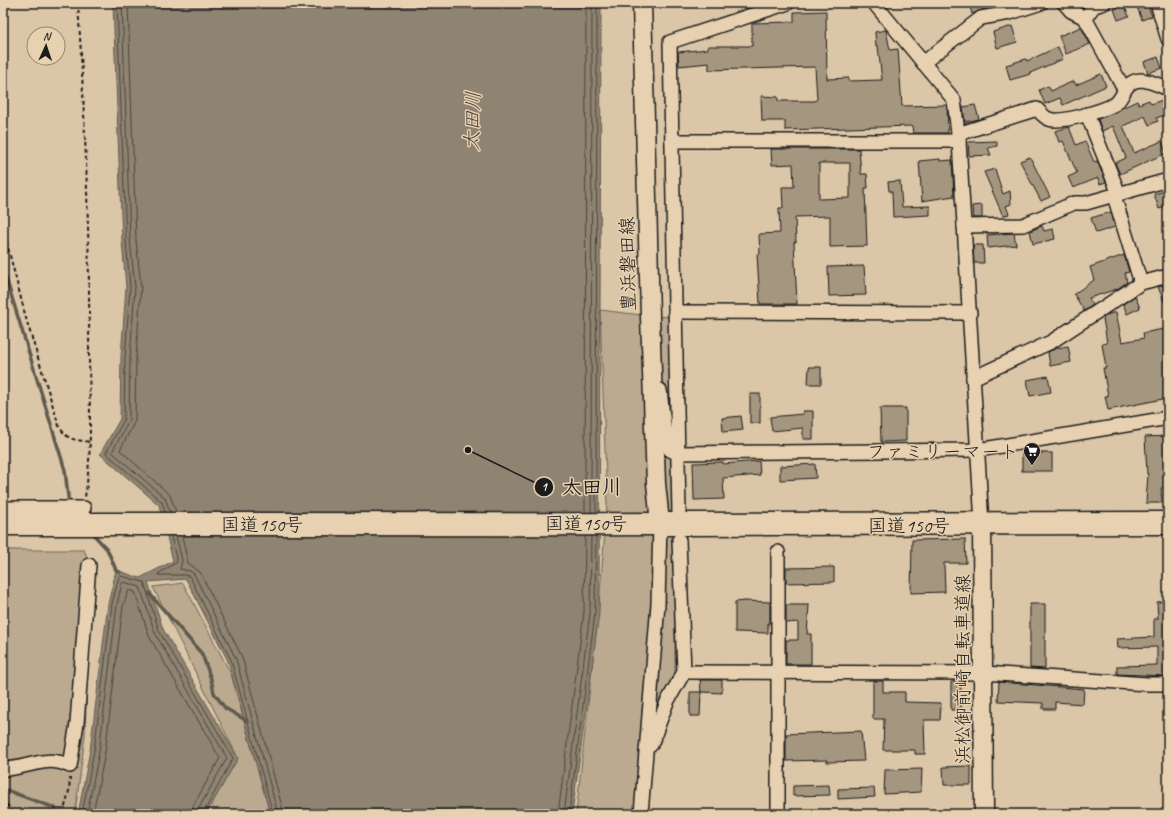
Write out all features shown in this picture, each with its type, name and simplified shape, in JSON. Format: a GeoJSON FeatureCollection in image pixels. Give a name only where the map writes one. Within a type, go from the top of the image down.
{"type":"FeatureCollection","features":[{"type":"Feature","properties":{"kind":"highway","name":"国道150号"},"geometry":{"type":"LineString","coordinates":[[3,524],[664,520],[982,524],[1168,523]]}},
{"type":"Feature","properties":{"kind":"main road","name":"豊浜磐田線"},"geometry":{"type":"LineString","coordinates":[[642,3],[656,483],[664,520]]}},
{"type":"Feature","properties":{"kind":"main road","name":"浜松御前崎自転車道線"},"geometry":{"type":"LineString","coordinates":[[982,524],[984,814]]}},
{"type":"Feature","properties":{"kind":"street"},"geometry":{"type":"LineString","coordinates":[[641,814],[664,520],[677,453],[670,42],[788,3]]}},
{"type":"Feature","properties":{"kind":"street"},"geometry":{"type":"LineString","coordinates":[[874,3],[954,100],[959,137],[982,524]]}},
{"type":"Feature","properties":{"kind":"street"},"geometry":{"type":"LineString","coordinates":[[923,63],[981,18],[1010,13],[1041,3]]}},
{"type":"Feature","properties":{"kind":"street"},"geometry":{"type":"LineString","coordinates":[[1064,3],[1071,11],[1085,18],[1124,89]]}},
{"type":"Feature","properties":{"kind":"street"},"geometry":{"type":"LineString","coordinates":[[1085,18],[1094,6],[1104,3]]}},
{"type":"Feature","properties":{"kind":"street"},"geometry":{"type":"LineString","coordinates":[[1156,3],[1166,22],[1168,39]]}},
{"type":"Feature","properties":{"kind":"street"},"geometry":{"type":"LineString","coordinates":[[672,141],[959,137],[1037,109],[1049,119],[1053,120],[1087,114],[1116,103],[1124,89],[1130,84],[1142,80],[1168,89]]}},
{"type":"Feature","properties":{"kind":"street"},"geometry":{"type":"LineString","coordinates":[[1087,114],[1116,195],[1141,283]]}},
{"type":"Feature","properties":{"kind":"street"},"geometry":{"type":"LineString","coordinates":[[964,226],[1023,225],[1074,203],[1086,203],[1168,180]]}},
{"type":"Feature","properties":{"kind":"street"},"geometry":{"type":"LineString","coordinates":[[973,378],[1051,342],[1141,283],[1168,276]]}},
{"type":"Feature","properties":{"kind":"street"},"geometry":{"type":"LineString","coordinates":[[675,312],[970,313]]}},
{"type":"Feature","properties":{"kind":"street"},"geometry":{"type":"LineString","coordinates":[[652,372],[661,392],[665,434],[670,450],[677,453],[978,450],[1168,418]]}},
{"type":"Feature","properties":{"kind":"street"},"geometry":{"type":"LineString","coordinates":[[3,508],[84,508]]}},
{"type":"Feature","properties":{"kind":"street"},"geometry":{"type":"LineString","coordinates":[[645,762],[667,702],[684,672],[679,540]]}},
{"type":"Feature","properties":{"kind":"street"},"geometry":{"type":"LineString","coordinates":[[778,552],[778,814]]}},
{"type":"Feature","properties":{"kind":"street"},"geometry":{"type":"LineString","coordinates":[[3,769],[17,768],[27,764],[50,760],[62,762],[70,766],[77,723],[89,565]]}},
{"type":"Feature","properties":{"kind":"street"},"geometry":{"type":"LineString","coordinates":[[684,672],[984,673],[1147,684],[1168,684]]}},
{"type":"Feature","properties":{"kind":"path"},"geometry":{"type":"LineString","coordinates":[[78,3],[86,132],[90,301],[89,442],[84,508]]}},
{"type":"Feature","properties":{"kind":"path"},"geometry":{"type":"LineString","coordinates":[[3,228],[27,322],[59,426],[65,436],[70,439],[89,442]]}},
{"type":"Feature","properties":{"kind":"path"},"geometry":{"type":"LineString","coordinates":[[63,814],[69,791],[70,766]]}},
{"type":"Feature","properties":{"kind":"path"},"geometry":{"type":"LineString","coordinates":[[3,798],[13,814]]}},
{"type":"Feature","properties":{"kind":"shaded area"},"geometry":{"type":"Polygon","coordinates":[[[600,310],[649,316],[675,317],[675,688],[645,768],[641,814],[576,814],[599,605],[607,505],[600,310]]]}},
{"type":"Feature","properties":{"kind":"shaded area"},"geometry":{"type":"Polygon","coordinates":[[[3,550],[84,550],[91,565],[85,736],[75,814],[3,814],[3,550]]]}},
{"type":"Feature","properties":{"kind":"shaded area"},"geometry":{"type":"Polygon","coordinates":[[[183,583],[231,674],[270,814],[206,814],[238,758],[153,587],[183,583]]]}},
{"type":"Feature","properties":{"kind":"water"},"geometry":{"type":"Polygon","coordinates":[[[113,3],[601,3],[599,613],[572,814],[270,814],[228,661],[186,579],[148,582],[163,629],[238,758],[206,814],[78,814],[90,750],[108,604],[116,570],[140,578],[173,561],[159,505],[100,454],[120,419],[121,357],[126,287],[122,241],[113,3]]]}},
{"type":"Feature","properties":{"kind":"building"},"geometry":{"type":"Polygon","coordinates":[[[969,3],[998,3],[972,14],[969,3]]]}},
{"type":"Feature","properties":{"kind":"building"},"geometry":{"type":"Polygon","coordinates":[[[1147,3],[1152,16],[1142,20],[1137,7],[1147,3]]]}},
{"type":"Feature","properties":{"kind":"building"},"geometry":{"type":"Polygon","coordinates":[[[1124,5],[1129,16],[1118,20],[1114,9],[1124,5]]]}},
{"type":"Feature","properties":{"kind":"building"},"geometry":{"type":"Polygon","coordinates":[[[826,11],[827,79],[849,78],[849,81],[882,80],[875,32],[886,30],[890,50],[898,49],[902,106],[947,105],[948,133],[913,133],[912,126],[785,130],[785,121],[762,121],[761,96],[778,97],[778,101],[815,101],[817,99],[815,67],[709,70],[709,63],[679,66],[678,52],[708,49],[708,46],[752,46],[752,23],[794,22],[794,12],[826,11]]]}},
{"type":"Feature","properties":{"kind":"building"},"geometry":{"type":"Polygon","coordinates":[[[1012,26],[1017,42],[997,48],[993,32],[1012,26]]]}},
{"type":"Feature","properties":{"kind":"building"},"geometry":{"type":"Polygon","coordinates":[[[1081,27],[1090,44],[1066,54],[1059,36],[1081,27]]]}},
{"type":"Feature","properties":{"kind":"building"},"geometry":{"type":"Polygon","coordinates":[[[1058,47],[1063,59],[1030,73],[1031,74],[1010,80],[1006,65],[1026,59],[1027,61],[1058,47]]]}},
{"type":"Feature","properties":{"kind":"building"},"geometry":{"type":"Polygon","coordinates":[[[1158,57],[1162,68],[1148,73],[1144,62],[1158,57]]]}},
{"type":"Feature","properties":{"kind":"building"},"geometry":{"type":"Polygon","coordinates":[[[1101,74],[1106,86],[1063,105],[1060,98],[1045,104],[1039,90],[1048,86],[1051,91],[1074,81],[1076,85],[1101,74]]]}},
{"type":"Feature","properties":{"kind":"building"},"geometry":{"type":"Polygon","coordinates":[[[1168,98],[1168,114],[1156,118],[1158,121],[1149,125],[1145,116],[1123,126],[1134,153],[1162,141],[1166,153],[1120,174],[1115,163],[1126,158],[1113,126],[1102,131],[1098,119],[1137,101],[1139,104],[1149,100],[1151,104],[1168,98]]]}},
{"type":"Feature","properties":{"kind":"building"},"geometry":{"type":"Polygon","coordinates":[[[975,105],[979,119],[965,122],[963,107],[975,105]]]}},
{"type":"Feature","properties":{"kind":"building"},"geometry":{"type":"Polygon","coordinates":[[[1069,127],[1076,145],[1085,141],[1094,162],[1097,161],[1106,182],[1100,184],[1098,178],[1073,188],[1068,177],[1077,173],[1063,141],[1059,142],[1055,131],[1069,127]]]}},
{"type":"Feature","properties":{"kind":"building"},"geometry":{"type":"Polygon","coordinates":[[[997,141],[997,146],[988,148],[991,155],[969,156],[968,142],[997,141]]]}},
{"type":"Feature","properties":{"kind":"building"},"geometry":{"type":"Polygon","coordinates":[[[771,149],[859,149],[861,174],[867,174],[868,188],[865,188],[867,246],[830,247],[830,216],[795,217],[796,242],[794,242],[797,304],[760,304],[757,254],[760,254],[759,234],[780,233],[779,208],[783,208],[782,187],[794,187],[793,164],[772,165],[771,149]],[[819,163],[819,199],[850,198],[850,163],[819,163]]]}},
{"type":"Feature","properties":{"kind":"building"},"geometry":{"type":"Polygon","coordinates":[[[1030,157],[1050,197],[1041,201],[1020,161],[1030,157]]]}},
{"type":"Feature","properties":{"kind":"building"},"geometry":{"type":"Polygon","coordinates":[[[940,159],[940,161],[952,160],[954,196],[922,201],[919,161],[940,159]]]}},
{"type":"Feature","properties":{"kind":"building"},"geometry":{"type":"Polygon","coordinates":[[[995,169],[1003,194],[1010,191],[1011,204],[1006,206],[1009,214],[1003,216],[984,172],[995,169]]]}},
{"type":"Feature","properties":{"kind":"building"},"geometry":{"type":"Polygon","coordinates":[[[900,181],[902,207],[930,206],[930,215],[893,217],[892,191],[889,191],[888,182],[900,181]]]}},
{"type":"Feature","properties":{"kind":"building"},"geometry":{"type":"Polygon","coordinates":[[[1168,190],[1168,206],[1159,209],[1154,194],[1168,190]]]}},
{"type":"Feature","properties":{"kind":"building"},"geometry":{"type":"Polygon","coordinates":[[[982,205],[982,218],[973,218],[972,206],[982,205]]]}},
{"type":"Feature","properties":{"kind":"building"},"geometry":{"type":"Polygon","coordinates":[[[1111,212],[1115,227],[1096,233],[1091,218],[1111,212]]]}},
{"type":"Feature","properties":{"kind":"building"},"geometry":{"type":"Polygon","coordinates":[[[1042,226],[1044,231],[1053,229],[1055,239],[1033,244],[1030,231],[1042,226]]]}},
{"type":"Feature","properties":{"kind":"building"},"geometry":{"type":"Polygon","coordinates":[[[1014,233],[1016,245],[988,248],[987,235],[1014,233]]]}},
{"type":"Feature","properties":{"kind":"building"},"geometry":{"type":"Polygon","coordinates":[[[973,245],[983,245],[984,263],[974,263],[973,245]]]}},
{"type":"Feature","properties":{"kind":"building"},"geometry":{"type":"Polygon","coordinates":[[[1124,255],[1129,272],[1125,273],[1127,282],[1117,289],[1089,298],[1093,305],[1084,311],[1074,294],[1094,280],[1090,267],[1124,255]]]}},
{"type":"Feature","properties":{"kind":"building"},"geometry":{"type":"Polygon","coordinates":[[[864,266],[866,295],[829,296],[828,267],[864,266]]]}},
{"type":"Feature","properties":{"kind":"building"},"geometry":{"type":"Polygon","coordinates":[[[1168,284],[1168,311],[1158,287],[1168,284]]]}},
{"type":"Feature","properties":{"kind":"building"},"geometry":{"type":"Polygon","coordinates":[[[1135,296],[1140,308],[1127,314],[1123,304],[1135,296]]]}},
{"type":"Feature","properties":{"kind":"building"},"geometry":{"type":"Polygon","coordinates":[[[1116,312],[1122,342],[1144,338],[1143,333],[1168,328],[1168,398],[1108,410],[1105,396],[1108,396],[1103,368],[1106,368],[1102,344],[1107,343],[1103,318],[1116,312]]]}},
{"type":"Feature","properties":{"kind":"building"},"geometry":{"type":"Polygon","coordinates":[[[1068,346],[1071,362],[1050,366],[1048,352],[1057,348],[1068,346]]]}},
{"type":"Feature","properties":{"kind":"building"},"geometry":{"type":"Polygon","coordinates":[[[809,367],[821,367],[821,384],[808,384],[809,367]]]}},
{"type":"Feature","properties":{"kind":"building"},"geometry":{"type":"Polygon","coordinates":[[[1048,376],[1051,392],[1030,396],[1027,380],[1048,376]]]}},
{"type":"Feature","properties":{"kind":"building"},"geometry":{"type":"Polygon","coordinates":[[[750,394],[760,394],[760,423],[750,423],[750,394]]]}},
{"type":"Feature","properties":{"kind":"building"},"geometry":{"type":"Polygon","coordinates":[[[880,408],[906,408],[906,441],[881,442],[880,408]]]}},
{"type":"Feature","properties":{"kind":"building"},"geometry":{"type":"Polygon","coordinates":[[[803,411],[813,411],[813,439],[803,439],[803,428],[772,431],[770,417],[803,414],[803,411]]]}},
{"type":"Feature","properties":{"kind":"building"},"geometry":{"type":"Polygon","coordinates":[[[741,416],[743,430],[723,432],[722,418],[741,416]]]}},
{"type":"Feature","properties":{"kind":"building"},"geometry":{"type":"Polygon","coordinates":[[[1168,436],[1168,487],[1161,488],[1162,503],[1146,503],[1148,474],[1145,437],[1168,436]]]}},
{"type":"Feature","properties":{"kind":"building"},"geometry":{"type":"Polygon","coordinates":[[[1022,453],[1052,453],[1052,471],[1022,471],[1022,453]]]}},
{"type":"Feature","properties":{"kind":"building"},"geometry":{"type":"Polygon","coordinates":[[[759,461],[760,475],[723,478],[724,499],[694,500],[693,463],[723,462],[723,464],[759,461]]]}},
{"type":"Feature","properties":{"kind":"building"},"geometry":{"type":"Polygon","coordinates":[[[815,464],[816,478],[780,480],[780,466],[815,464]]]}},
{"type":"Feature","properties":{"kind":"building"},"geometry":{"type":"Polygon","coordinates":[[[965,539],[966,563],[944,563],[945,592],[911,593],[912,540],[965,539]]]}},
{"type":"Feature","properties":{"kind":"building"},"geometry":{"type":"Polygon","coordinates":[[[834,567],[834,582],[786,583],[786,568],[834,567]]]}},
{"type":"Feature","properties":{"kind":"building"},"geometry":{"type":"Polygon","coordinates":[[[1168,601],[1168,676],[1117,674],[1117,666],[1157,665],[1157,647],[1118,648],[1117,639],[1154,637],[1154,619],[1158,619],[1157,602],[1168,601]]]}},
{"type":"Feature","properties":{"kind":"building"},"geometry":{"type":"Polygon","coordinates":[[[735,602],[770,602],[770,623],[768,623],[768,633],[735,632],[735,602]]]}},
{"type":"Feature","properties":{"kind":"building"},"geometry":{"type":"Polygon","coordinates":[[[1030,604],[1045,604],[1045,669],[1030,668],[1030,604]]]}},
{"type":"Feature","properties":{"kind":"building"},"geometry":{"type":"Polygon","coordinates":[[[786,605],[809,605],[807,634],[811,634],[811,664],[786,664],[786,640],[798,640],[798,622],[786,623],[786,605]]]}},
{"type":"Feature","properties":{"kind":"building"},"geometry":{"type":"Polygon","coordinates":[[[700,680],[722,680],[722,693],[701,692],[700,680]]]}},
{"type":"Feature","properties":{"kind":"building"},"geometry":{"type":"Polygon","coordinates":[[[873,681],[883,681],[883,692],[905,692],[905,702],[941,703],[940,720],[924,720],[925,754],[915,754],[915,750],[883,750],[884,719],[873,719],[873,681]]]}},
{"type":"Feature","properties":{"kind":"building"},"geometry":{"type":"Polygon","coordinates":[[[961,681],[961,710],[951,710],[951,682],[961,681]]]}},
{"type":"Feature","properties":{"kind":"building"},"geometry":{"type":"Polygon","coordinates":[[[999,682],[1084,689],[1083,704],[1055,702],[1055,709],[1043,709],[1043,703],[998,701],[999,682]]]}},
{"type":"Feature","properties":{"kind":"building"},"geometry":{"type":"Polygon","coordinates":[[[690,692],[701,692],[700,716],[690,716],[690,692]]]}},
{"type":"Feature","properties":{"kind":"building"},"geometry":{"type":"Polygon","coordinates":[[[861,731],[864,761],[786,761],[786,734],[861,731]]]}},
{"type":"Feature","properties":{"kind":"building"},"geometry":{"type":"Polygon","coordinates":[[[971,766],[971,785],[944,785],[943,767],[971,766]]]}},
{"type":"Feature","properties":{"kind":"building"},"geometry":{"type":"Polygon","coordinates":[[[922,769],[921,792],[884,794],[885,770],[922,769]]]}},
{"type":"Feature","properties":{"kind":"building"},"geometry":{"type":"Polygon","coordinates":[[[829,785],[830,795],[793,796],[793,786],[829,785]]]}},
{"type":"Feature","properties":{"kind":"building"},"geometry":{"type":"Polygon","coordinates":[[[874,788],[875,797],[838,799],[838,789],[874,788]]]}},
{"type":"Feature","properties":{"kind":"waterway"},"geometry":{"type":"LineString","coordinates":[[3,262],[5,275],[65,470],[69,505]]}},
{"type":"Feature","properties":{"kind":"waterway"},"geometry":{"type":"LineString","coordinates":[[92,533],[107,549],[116,570],[120,572]]}},
{"type":"Feature","properties":{"kind":"waterway"},"geometry":{"type":"LineString","coordinates":[[149,593],[202,654],[211,679],[214,693],[225,708],[247,721]]}},
{"type":"Feature","properties":{"kind":"waterway"},"geometry":{"type":"LineString","coordinates":[[3,789],[55,808]]}},
{"type":"Feature","properties":{"kind":"place","name":"太田川"},"geometry":{"type":"Point","coordinates":[468,450]}},
{"type":"Feature","properties":{"kind":"place","name":"ファミリーマート"},"geometry":{"type":"Point","coordinates":[1032,466]}}]}
